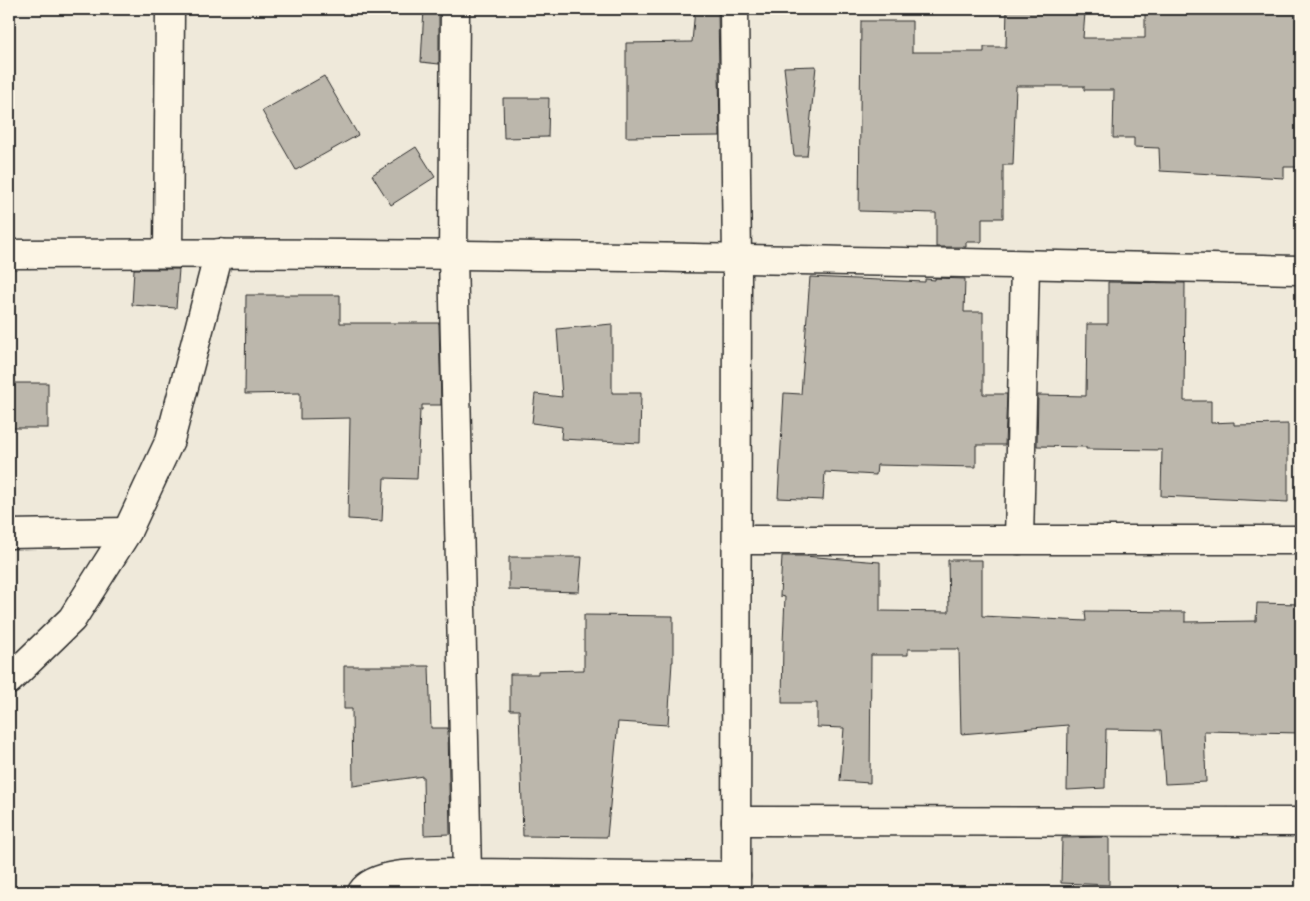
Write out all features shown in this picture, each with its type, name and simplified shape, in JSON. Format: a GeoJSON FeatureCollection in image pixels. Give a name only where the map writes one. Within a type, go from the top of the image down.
{"type":"FeatureCollection","features":[{"type":"Feature","properties":{"kind":"street"},"geometry":{"type":"LineString","coordinates":[[168,253],[170,9]]}},
{"type":"Feature","properties":{"kind":"street"},"geometry":{"type":"LineString","coordinates":[[455,9],[453,256],[467,873]]}},
{"type":"Feature","properties":{"kind":"street"},"geometry":{"type":"LineString","coordinates":[[362,892],[366,886],[395,875],[467,873],[736,884],[737,260],[734,9]]}},
{"type":"Feature","properties":{"kind":"street"},"geometry":{"type":"LineString","coordinates":[[9,680],[72,619],[127,532],[170,440],[218,253]]}},
{"type":"Feature","properties":{"kind":"street"},"geometry":{"type":"LineString","coordinates":[[9,254],[218,253],[1301,270]]}},
{"type":"Feature","properties":{"kind":"street"},"geometry":{"type":"LineString","coordinates":[[1019,540],[1025,265]]}},
{"type":"Feature","properties":{"kind":"street"},"geometry":{"type":"LineString","coordinates":[[9,534],[127,532]]}},
{"type":"Feature","properties":{"kind":"street"},"geometry":{"type":"LineString","coordinates":[[737,540],[1301,540]]}},
{"type":"Feature","properties":{"kind":"street"},"geometry":{"type":"LineString","coordinates":[[736,821],[1301,822]]}},
{"type":"Feature","properties":{"kind":"building"},"geometry":{"type":"Polygon","coordinates":[[[424,9],[439,9],[439,64],[421,62],[424,9]]]}},
{"type":"Feature","properties":{"kind":"building"},"geometry":{"type":"Polygon","coordinates":[[[695,9],[718,9],[720,136],[626,137],[626,43],[692,42],[695,9]]]}},
{"type":"Feature","properties":{"kind":"building"},"geometry":{"type":"Polygon","coordinates":[[[1007,9],[1085,13],[1083,38],[1145,38],[1145,9],[1301,9],[1301,167],[1284,167],[1284,178],[1160,171],[1159,148],[1134,147],[1134,138],[1113,138],[1114,90],[1084,90],[1084,86],[1016,86],[1013,165],[1003,165],[1003,218],[982,218],[982,242],[966,242],[966,247],[936,247],[936,213],[859,211],[861,21],[912,21],[912,52],[984,52],[984,47],[1006,47],[1007,9]]]}},
{"type":"Feature","properties":{"kind":"building"},"geometry":{"type":"Polygon","coordinates":[[[816,66],[807,156],[794,156],[784,67],[816,66]]]}},
{"type":"Feature","properties":{"kind":"building"},"geometry":{"type":"Polygon","coordinates":[[[324,76],[358,135],[296,170],[262,111],[324,76]]]}},
{"type":"Feature","properties":{"kind":"building"},"geometry":{"type":"Polygon","coordinates":[[[503,98],[549,98],[548,137],[504,138],[503,98]]]}},
{"type":"Feature","properties":{"kind":"building"},"geometry":{"type":"Polygon","coordinates":[[[416,147],[435,177],[391,205],[372,175],[416,147]]]}},
{"type":"Feature","properties":{"kind":"building"},"geometry":{"type":"Polygon","coordinates":[[[134,269],[179,269],[176,308],[132,305],[134,269]]]}},
{"type":"Feature","properties":{"kind":"building"},"geometry":{"type":"Polygon","coordinates":[[[810,277],[925,282],[925,279],[935,280],[935,278],[965,279],[964,312],[983,312],[983,394],[1007,394],[1005,445],[976,445],[976,467],[877,465],[876,475],[825,472],[823,500],[778,498],[784,393],[801,394],[810,277]]]}},
{"type":"Feature","properties":{"kind":"building"},"geometry":{"type":"Polygon","coordinates":[[[1108,282],[1185,283],[1184,401],[1211,401],[1211,423],[1234,422],[1234,425],[1288,424],[1288,502],[1161,496],[1162,450],[1037,446],[1038,395],[1086,396],[1087,324],[1108,324],[1108,282]]]}},
{"type":"Feature","properties":{"kind":"building"},"geometry":{"type":"Polygon","coordinates":[[[246,295],[340,295],[340,323],[439,323],[441,405],[422,405],[422,410],[420,410],[417,479],[384,478],[382,521],[348,519],[350,418],[300,419],[300,393],[245,394],[246,295]]]}},
{"type":"Feature","properties":{"kind":"building"},"geometry":{"type":"Polygon","coordinates":[[[612,324],[612,393],[641,393],[640,443],[561,439],[562,427],[532,423],[535,394],[562,397],[557,329],[612,324]]]}},
{"type":"Feature","properties":{"kind":"building"},"geometry":{"type":"Polygon","coordinates":[[[9,383],[48,383],[48,428],[9,428],[9,383]]]}},
{"type":"Feature","properties":{"kind":"building"},"geometry":{"type":"Polygon","coordinates":[[[782,556],[880,562],[880,611],[949,612],[948,560],[982,560],[982,616],[1086,621],[1085,611],[1185,612],[1185,622],[1256,621],[1257,603],[1301,604],[1301,733],[1204,731],[1206,782],[1165,784],[1161,730],[1106,729],[1105,788],[1067,790],[1068,725],[961,734],[959,649],[908,649],[908,655],[871,655],[870,783],[840,781],[844,728],[817,727],[817,703],[782,703],[785,597],[780,596],[782,556]]]}},
{"type":"Feature","properties":{"kind":"building"},"geometry":{"type":"Polygon","coordinates":[[[509,557],[582,557],[579,592],[509,590],[509,557]]]}},
{"type":"Feature","properties":{"kind":"building"},"geometry":{"type":"Polygon","coordinates":[[[584,615],[673,616],[673,662],[668,725],[618,722],[607,837],[523,836],[519,710],[510,710],[510,674],[538,674],[538,671],[584,670],[584,615]]]}},
{"type":"Feature","properties":{"kind":"building"},"geometry":{"type":"Polygon","coordinates":[[[344,666],[429,666],[431,728],[448,728],[450,834],[424,835],[423,776],[353,786],[352,709],[344,709],[344,666]]]}},
{"type":"Feature","properties":{"kind":"building"},"geometry":{"type":"Polygon","coordinates":[[[1062,838],[1109,838],[1109,885],[1061,883],[1062,838]]]}}]}
